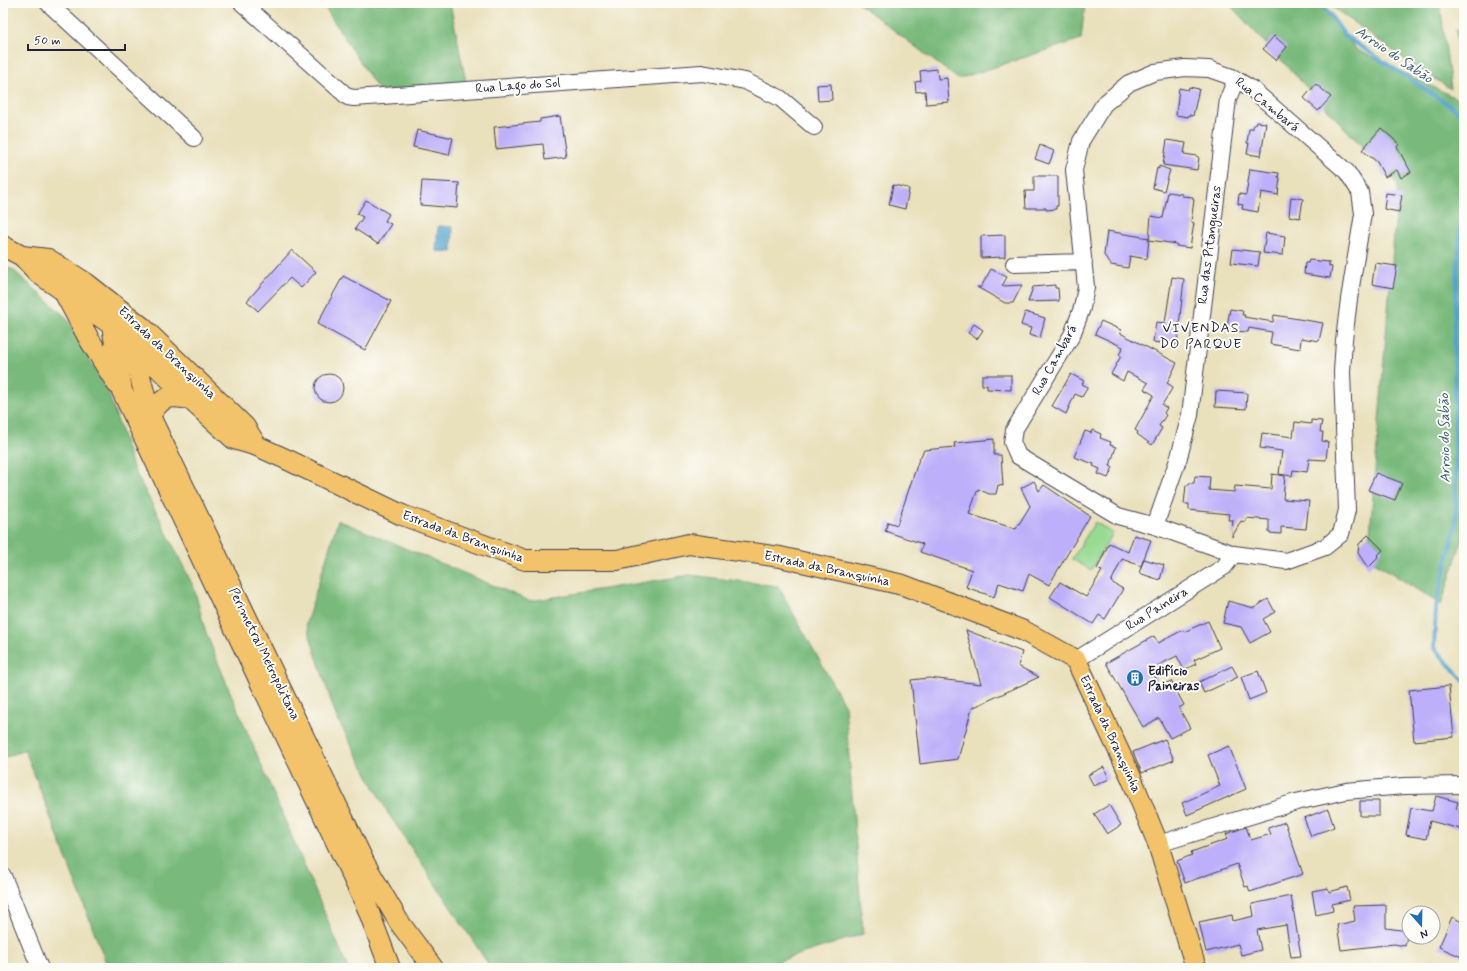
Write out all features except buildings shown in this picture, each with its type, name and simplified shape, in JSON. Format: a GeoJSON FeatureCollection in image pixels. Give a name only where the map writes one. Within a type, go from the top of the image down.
{"type":"FeatureCollection","features":[{"type":"Feature","properties":{"kind":"main road","name":"Estrada da Branquinha"},"geometry":{"type":"LineString","coordinates":[[3,246],[22,256],[38,273],[64,290],[114,316]]}},
{"type":"Feature","properties":{"kind":"main road","name":"Estrada da Branquinha"},"geometry":{"type":"LineString","coordinates":[[22,256],[48,259],[86,283],[114,316],[246,428],[257,446]]}},
{"type":"Feature","properties":{"kind":"main road"},"geometry":{"type":"LineString","coordinates":[[64,290],[89,339],[122,391]]}},
{"type":"Feature","properties":{"kind":"main road","name":"Perimetral Metropolitana"},"geometry":{"type":"LineString","coordinates":[[114,316],[122,391],[366,907],[390,968]]}},
{"type":"Feature","properties":{"kind":"main road","name":"Estrada da Branquinha"},"geometry":{"type":"LineString","coordinates":[[138,336],[190,399],[234,439],[257,446],[402,515],[525,560],[617,560],[689,544],[780,557],[903,585],[1024,631],[1076,660],[1131,777],[1158,844],[1196,968]]}},
{"type":"Feature","properties":{"kind":"main road","name":"Perimetral Metropolitana"},"geometry":{"type":"LineString","coordinates":[[138,336],[141,380],[150,416],[365,864],[399,922],[433,968]]}},
{"type":"Feature","properties":{"kind":"main road"},"geometry":{"type":"LineString","coordinates":[[150,416],[159,403],[166,399],[174,396],[190,399]]}},
{"type":"Feature","properties":{"kind":"street"},"geometry":{"type":"LineString","coordinates":[[48,3],[194,138]]}},
{"type":"Feature","properties":{"kind":"street","name":"Rua Lago do Sol"},"geometry":{"type":"LineString","coordinates":[[242,3],[348,97],[354,98],[702,73],[745,81],[766,91],[780,98],[814,127]]}},
{"type":"Feature","properties":{"kind":"street","name":"Rua Cambará"},"geometry":{"type":"LineString","coordinates":[[1184,68],[1209,69],[1236,79],[1252,90],[1347,172],[1360,192],[1363,214],[1348,299],[1342,372],[1347,510],[1341,534],[1325,548],[1286,560],[1234,554],[1155,526],[1118,516],[1018,456],[1012,442],[1014,430],[1072,335],[1082,308],[1086,287],[1074,170],[1081,141],[1104,104],[1129,83],[1155,72],[1184,68]]}},
{"type":"Feature","properties":{"kind":"street","name":"Rua das Pitangueiras"},"geometry":{"type":"LineString","coordinates":[[1155,526],[1179,457],[1190,415],[1228,99],[1236,79]]}},
{"type":"Feature","properties":{"kind":"street"},"geometry":{"type":"LineString","coordinates":[[1014,264],[1084,262]]}},
{"type":"Feature","properties":{"kind":"street","name":"Rua Paineira"},"geometry":{"type":"LineString","coordinates":[[1076,660],[1224,567],[1234,554]]}},
{"type":"Feature","properties":{"kind":"street"},"geometry":{"type":"LineString","coordinates":[[1158,844],[1296,802],[1346,791],[1404,786],[1463,786]]}},
{"type":"Feature","properties":{"kind":"street"},"geometry":{"type":"LineString","coordinates":[[3,876],[8,902],[40,968]]}},
{"type":"Feature","properties":{"kind":"green space"},"geometry":{"type":"Polygon","coordinates":[[[322,3],[450,3],[467,87],[379,91],[322,3]]]}},
{"type":"Feature","properties":{"kind":"green space"},"geometry":{"type":"Polygon","coordinates":[[[858,3],[1085,3],[1081,39],[958,79],[858,3]]]}},
{"type":"Feature","properties":{"kind":"green space"},"geometry":{"type":"Polygon","coordinates":[[[1228,3],[1318,3],[1357,50],[1464,102],[1464,534],[1441,605],[1368,558],[1398,185],[1228,3]]]}},
{"type":"Feature","properties":{"kind":"green space"},"geometry":{"type":"Polygon","coordinates":[[[1327,3],[1440,3],[1451,89],[1411,64],[1327,3]]]}},
{"type":"Feature","properties":{"kind":"green space"},"geometry":{"type":"Polygon","coordinates":[[[1456,29],[1464,34],[1464,100],[1456,29]]]}},
{"type":"Feature","properties":{"kind":"green space"},"geometry":{"type":"Polygon","coordinates":[[[3,265],[13,270],[67,318],[109,395],[134,470],[194,588],[205,630],[228,687],[348,968],[108,968],[25,750],[3,758],[3,265]]]}},
{"type":"Feature","properties":{"kind":"green space"},"geometry":{"type":"Polygon","coordinates":[[[338,520],[530,601],[690,575],[778,586],[845,706],[863,934],[757,968],[491,968],[388,813],[336,716],[306,624],[338,520]]]}},
{"type":"Feature","properties":{"kind":"green space"},"geometry":{"type":"Polygon","coordinates":[[[1095,522],[1113,533],[1091,570],[1072,559],[1095,522]]]}},
{"type":"Feature","properties":{"kind":"water"},"geometry":{"type":"Polygon","coordinates":[[[438,226],[453,227],[452,252],[436,251],[438,226]]]}},
{"type":"Feature","properties":{"kind":"waterway","name":"Arroio do Sabão"},"geometry":{"type":"LineString","coordinates":[[1322,3],[1345,36],[1464,115]]}},
{"type":"Feature","properties":{"kind":"waterway","name":"Arroio do Sabão"},"geometry":{"type":"LineString","coordinates":[[1464,180],[1454,323],[1456,523],[1436,606],[1434,648],[1464,681]]}},
{"type":"Feature","properties":{"kind":"place","name":"Edifício Paineiras"},"geometry":{"type":"Point","coordinates":[1135,678]}},
{"type":"Feature","properties":{"kind":"district","name":"VIVENDAS DO PARQUE"},"geometry":{"type":"Point","coordinates":[1201,336]}}]}
